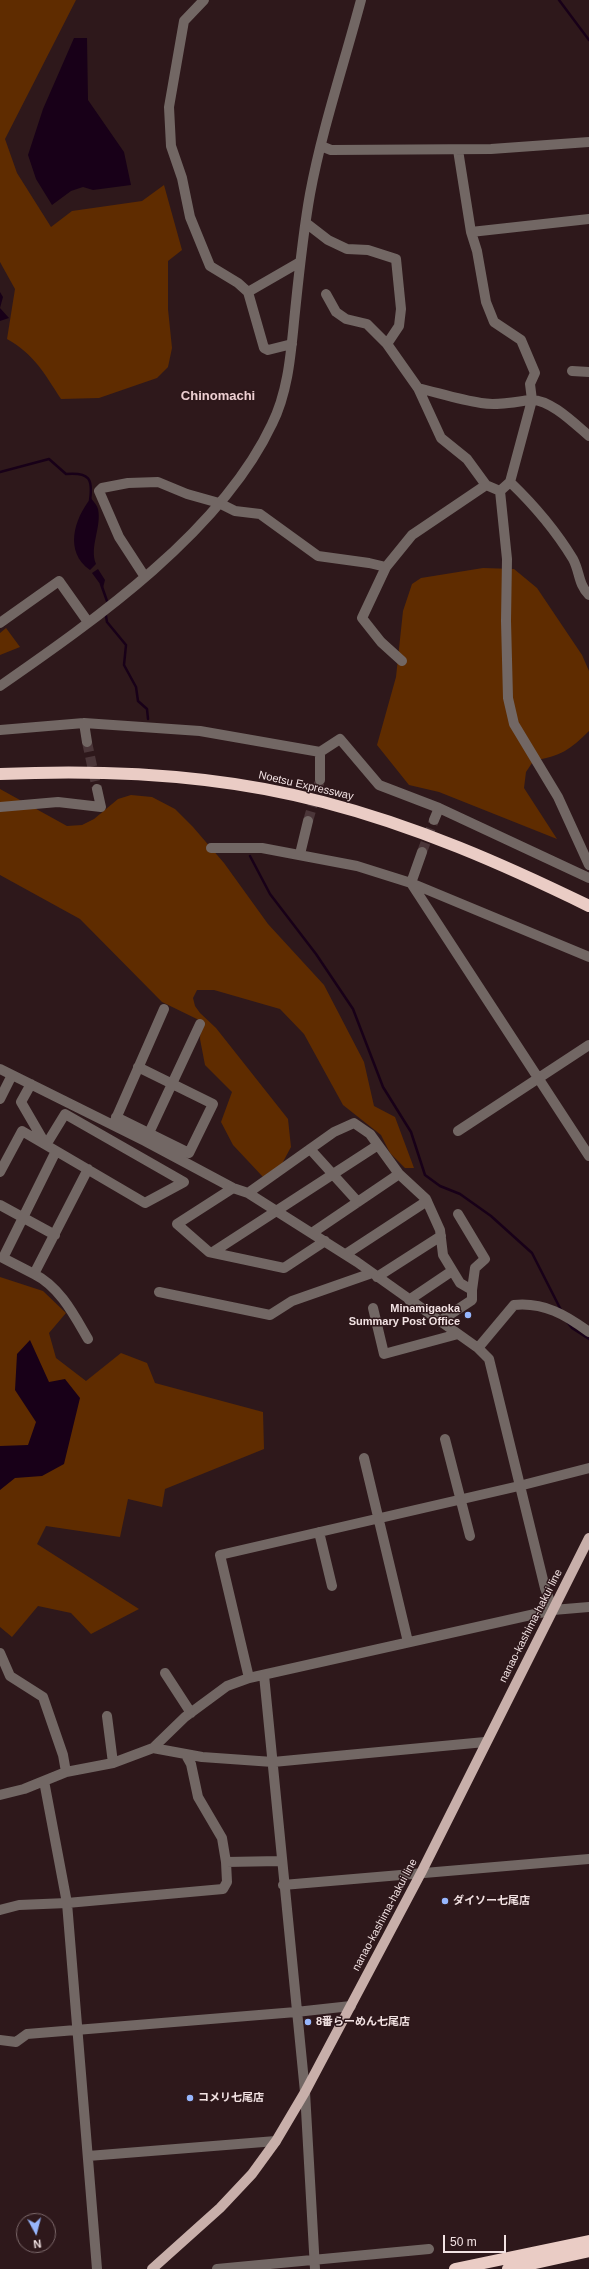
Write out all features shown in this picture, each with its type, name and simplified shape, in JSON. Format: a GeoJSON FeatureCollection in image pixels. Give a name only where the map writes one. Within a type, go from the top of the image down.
{"type":"FeatureCollection","features":[{"type":"Feature","properties":{"kind":"highway","name":"Noetsu Expressway"},"geometry":{"type":"LineString","coordinates":[[0,774],[86,771],[130,772],[188,777],[274,790],[323,801],[422,833],[473,852],[589,906]]}},
{"type":"Feature","properties":{"kind":"highway"},"geometry":{"type":"LineString","coordinates":[[455,2269],[589,2241]]}},
{"type":"Feature","properties":{"kind":"highway"},"geometry":{"type":"LineString","coordinates":[[508,2269],[589,2251]]}},
{"type":"Feature","properties":{"kind":"main road","name":"nanao-kashima-hakui line"},"geometry":{"type":"LineString","coordinates":[[152,2269],[220,2208],[252,2174],[276,2141],[304,2092],[421,1873],[485,1742],[589,1538]]}},
{"type":"Feature","properties":{"kind":"street"},"geometry":{"type":"LineString","coordinates":[[204,0],[184,21],[169,107],[171,146],[182,178],[190,217],[210,266],[238,283],[248,292],[264,348],[268,350],[292,344]]}},
{"type":"Feature","properties":{"kind":"street"},"geometry":{"type":"LineString","coordinates":[[0,686],[88,622],[145,577],[219,503],[255,457],[273,422],[285,389],[292,344],[300,262],[321,146],[361,0]]}},
{"type":"Feature","properties":{"kind":"street"},"geometry":{"type":"LineString","coordinates":[[321,146],[331,150],[458,150],[589,142]]}},
{"type":"Feature","properties":{"kind":"street"},"geometry":{"type":"LineString","coordinates":[[458,150],[471,232],[488,309],[494,322],[521,340],[535,373],[530,384],[532,400],[510,482],[500,491]]}},
{"type":"Feature","properties":{"kind":"street"},"geometry":{"type":"LineString","coordinates":[[471,232],[589,219]]}},
{"type":"Feature","properties":{"kind":"street"},"geometry":{"type":"LineString","coordinates":[[306,224],[328,240],[346,249],[368,250],[396,259],[401,309],[399,326],[387,344]]}},
{"type":"Feature","properties":{"kind":"street"},"geometry":{"type":"LineString","coordinates":[[248,292],[300,262]]}},
{"type":"Feature","properties":{"kind":"street"},"geometry":{"type":"LineString","coordinates":[[326,294],[336,312],[346,319],[366,324],[387,344],[418,388],[441,438],[467,459],[486,485],[500,491]]}},
{"type":"Feature","properties":{"kind":"street"},"geometry":{"type":"LineString","coordinates":[[572,371],[589,372]]}},
{"type":"Feature","properties":{"kind":"street"},"geometry":{"type":"LineString","coordinates":[[418,388],[482,404],[516,403],[532,400],[545,403],[558,410],[589,436]]}},
{"type":"Feature","properties":{"kind":"street"},"geometry":{"type":"LineString","coordinates":[[145,577],[119,537],[99,491],[102,488],[128,484],[158,482],[187,494],[219,503],[235,511],[260,514],[318,556],[369,563],[386,567]]}},
{"type":"Feature","properties":{"kind":"street"},"geometry":{"type":"LineString","coordinates":[[510,482],[537,509],[573,560],[583,589],[589,595]]}},
{"type":"Feature","properties":{"kind":"street"},"geometry":{"type":"LineString","coordinates":[[402,661],[381,642],[362,618],[386,567],[412,535],[486,485]]}},
{"type":"Feature","properties":{"kind":"street"},"geometry":{"type":"LineString","coordinates":[[500,491],[507,559],[506,621],[508,698],[514,724],[558,797],[589,865]]}},
{"type":"Feature","properties":{"kind":"street"},"geometry":{"type":"LineString","coordinates":[[0,623],[59,581],[88,622]]}},
{"type":"Feature","properties":{"kind":"street"},"geometry":{"type":"LineString","coordinates":[[0,730],[84,723],[200,731],[320,752],[340,739],[379,785],[440,808],[589,878]]}},
{"type":"Feature","properties":{"kind":"street"},"geometry":{"type":"LineString","coordinates":[[84,723],[87,742]]}},
{"type":"Feature","properties":{"kind":"street"},"geometry":{"type":"LineString","coordinates":[[320,752],[320,780]]}},
{"type":"Feature","properties":{"kind":"street"},"geometry":{"type":"LineString","coordinates":[[0,807],[58,802],[101,807],[96,789]]}},
{"type":"Feature","properties":{"kind":"street"},"geometry":{"type":"LineString","coordinates":[[434,820],[440,808]]}},
{"type":"Feature","properties":{"kind":"street"},"geometry":{"type":"LineString","coordinates":[[300,854],[308,821]]}},
{"type":"Feature","properties":{"kind":"street"},"geometry":{"type":"LineString","coordinates":[[211,848],[262,848],[357,866],[411,883],[589,957]]}},
{"type":"Feature","properties":{"kind":"street"},"geometry":{"type":"LineString","coordinates":[[411,883],[422,852]]}},
{"type":"Feature","properties":{"kind":"street"},"geometry":{"type":"LineString","coordinates":[[411,883],[589,1156]]}},
{"type":"Feature","properties":{"kind":"street"},"geometry":{"type":"LineString","coordinates":[[115,1121],[164,1009]]}},
{"type":"Feature","properties":{"kind":"street"},"geometry":{"type":"LineString","coordinates":[[149,1133],[200,1024]]}},
{"type":"Feature","properties":{"kind":"street"},"geometry":{"type":"LineString","coordinates":[[458,1131],[589,1045]]}},
{"type":"Feature","properties":{"kind":"street"},"geometry":{"type":"LineString","coordinates":[[0,1069],[30,1084],[115,1121],[149,1133],[189,1153],[213,1104],[138,1067]]}},
{"type":"Feature","properties":{"kind":"street"},"geometry":{"type":"LineString","coordinates":[[0,1099],[12,1075]]}},
{"type":"Feature","properties":{"kind":"street"},"geometry":{"type":"LineString","coordinates":[[30,1084],[21,1102],[46,1145]]}},
{"type":"Feature","properties":{"kind":"street"},"geometry":{"type":"LineString","coordinates":[[22,1131],[145,1203],[184,1182],[66,1114],[46,1145]]}},
{"type":"Feature","properties":{"kind":"street"},"geometry":{"type":"LineString","coordinates":[[0,1172],[29,1117]]}},
{"type":"Feature","properties":{"kind":"street"},"geometry":{"type":"LineString","coordinates":[[115,1121],[233,1188],[248,1193],[346,1254],[478,1348],[489,1359],[519,1486],[552,1610]]}},
{"type":"Feature","properties":{"kind":"street"},"geometry":{"type":"LineString","coordinates":[[248,1193],[334,1132],[354,1122],[370,1134],[399,1174],[427,1201],[441,1236],[443,1255],[460,1283],[472,1290]]}},
{"type":"Feature","properties":{"kind":"street"},"geometry":{"type":"LineString","coordinates":[[213,1252],[378,1145]]}},
{"type":"Feature","properties":{"kind":"street"},"geometry":{"type":"LineString","coordinates":[[310,1149],[358,1202]]}},
{"type":"Feature","properties":{"kind":"street"},"geometry":{"type":"LineString","coordinates":[[56,1151],[3,1258],[41,1278],[68,1305],[88,1339]]}},
{"type":"Feature","properties":{"kind":"street"},"geometry":{"type":"LineString","coordinates":[[34,1274],[88,1169]]}},
{"type":"Feature","properties":{"kind":"street"},"geometry":{"type":"LineString","coordinates":[[312,1233],[399,1174]]}},
{"type":"Feature","properties":{"kind":"street"},"geometry":{"type":"LineString","coordinates":[[233,1188],[177,1224],[213,1252],[284,1268],[325,1241]]}},
{"type":"Feature","properties":{"kind":"street"},"geometry":{"type":"LineString","coordinates":[[346,1254],[427,1201]]}},
{"type":"Feature","properties":{"kind":"street"},"geometry":{"type":"LineString","coordinates":[[0,1205],[55,1235]]}},
{"type":"Feature","properties":{"kind":"street"},"geometry":{"type":"LineString","coordinates":[[440,1321],[472,1300],[475,1268],[485,1258],[458,1214]]}},
{"type":"Feature","properties":{"kind":"street"},"geometry":{"type":"LineString","coordinates":[[159,1292],[270,1315],[292,1301],[374,1275],[441,1236]]}},
{"type":"Feature","properties":{"kind":"street"},"geometry":{"type":"LineString","coordinates":[[409,1300],[452,1271]]}},
{"type":"Feature","properties":{"kind":"street"},"geometry":{"type":"LineString","coordinates":[[478,1348],[514,1305],[531,1303],[564,1316],[589,1332]]}},
{"type":"Feature","properties":{"kind":"street"},"geometry":{"type":"LineString","coordinates":[[374,1308],[384,1354],[458,1334]]}},
{"type":"Feature","properties":{"kind":"street"},"geometry":{"type":"LineString","coordinates":[[445,1439],[470,1536]]}},
{"type":"Feature","properties":{"kind":"street"},"geometry":{"type":"LineString","coordinates":[[364,1458],[408,1642]]}},
{"type":"Feature","properties":{"kind":"street"},"geometry":{"type":"LineString","coordinates":[[249,1678],[220,1555],[461,1500],[589,1468]]}},
{"type":"Feature","properties":{"kind":"street"},"geometry":{"type":"LineString","coordinates":[[319,1532],[332,1586]]}},
{"type":"Feature","properties":{"kind":"street"},"geometry":{"type":"LineString","coordinates":[[0,1795],[24,1789],[66,1772],[113,1763],[153,1748],[191,1713],[226,1686],[249,1678],[552,1610],[589,1608]]}},
{"type":"Feature","properties":{"kind":"street"},"geometry":{"type":"LineString","coordinates":[[0,1653],[10,1676],[43,1697],[63,1754],[66,1772]]}},
{"type":"Feature","properties":{"kind":"street"},"geometry":{"type":"LineString","coordinates":[[165,1673],[191,1713]]}},
{"type":"Feature","properties":{"kind":"street"},"geometry":{"type":"LineString","coordinates":[[264,1674],[304,2092],[314,2264]]}},
{"type":"Feature","properties":{"kind":"street"},"geometry":{"type":"LineString","coordinates":[[107,1716],[113,1763]]}},
{"type":"Feature","properties":{"kind":"street"},"geometry":{"type":"LineString","coordinates":[[153,1748],[186,1754],[273,1762],[485,1742]]}},
{"type":"Feature","properties":{"kind":"street"},"geometry":{"type":"LineString","coordinates":[[0,1910],[19,1904],[67,1903],[225,1888],[227,1882],[226,1862],[222,1838],[198,1797],[192,1764],[186,1754]]}},
{"type":"Feature","properties":{"kind":"street"},"geometry":{"type":"LineString","coordinates":[[44,1781],[67,1903],[97,2269]]}},
{"type":"Feature","properties":{"kind":"street"},"geometry":{"type":"LineString","coordinates":[[283,1885],[589,1859]]}},
{"type":"Feature","properties":{"kind":"street"},"geometry":{"type":"LineString","coordinates":[[226,1862],[281,1861]]}},
{"type":"Feature","properties":{"kind":"street"},"geometry":{"type":"LineString","coordinates":[[0,2040],[16,2042],[27,2034],[296,2012],[350,2006]]}},
{"type":"Feature","properties":{"kind":"street"},"geometry":{"type":"LineString","coordinates":[[88,2156],[276,2141]]}},
{"type":"Feature","properties":{"kind":"street"},"geometry":{"type":"LineString","coordinates":[[217,2269],[314,2264],[429,2249]]}},
{"type":"Feature","properties":{"kind":"shaded area"},"geometry":{"type":"Polygon","coordinates":[[[0,0],[76,0],[5,139],[17,173],[51,227],[72,211],[142,201],[164,185],[182,250],[168,261],[168,309],[172,348],[168,367],[157,378],[99,398],[61,399],[32,358],[25,351],[7,339],[15,289],[0,262],[0,0]]]}},
{"type":"Feature","properties":{"kind":"shaded area"},"geometry":{"type":"Polygon","coordinates":[[[74,38],[87,38],[88,100],[124,152],[131,185],[93,190],[83,187],[71,191],[52,205],[36,179],[28,155],[43,109],[74,38]]]}},
{"type":"Feature","properties":{"kind":"shaded area"},"geometry":{"type":"Polygon","coordinates":[[[0,292],[3,297],[0,308],[0,292]]]}},
{"type":"Feature","properties":{"kind":"shaded area"},"geometry":{"type":"Polygon","coordinates":[[[0,308],[9,318],[0,321],[0,308]]]}},
{"type":"Feature","properties":{"kind":"shaded area"},"geometry":{"type":"Polygon","coordinates":[[[91,498],[96,505],[99,516],[94,551],[96,564],[90,570],[82,563],[77,554],[74,545],[74,535],[80,516],[91,498]]]}},
{"type":"Feature","properties":{"kind":"shaded area"},"geometry":{"type":"Polygon","coordinates":[[[483,568],[514,569],[537,588],[582,655],[589,671],[589,731],[571,747],[564,751],[551,757],[534,760],[526,772],[524,788],[557,839],[439,792],[409,785],[377,745],[396,677],[403,611],[412,584],[421,578],[483,568]]]}},
{"type":"Feature","properties":{"kind":"shaded area"},"geometry":{"type":"Polygon","coordinates":[[[98,569],[105,580],[103,588],[92,573],[98,569]]]}},
{"type":"Feature","properties":{"kind":"shaded area"},"geometry":{"type":"Polygon","coordinates":[[[6,628],[20,647],[0,655],[0,633],[6,628]]]}},
{"type":"Feature","properties":{"kind":"shaded area"},"geometry":{"type":"Polygon","coordinates":[[[0,789],[67,826],[82,825],[94,819],[118,799],[131,795],[152,797],[175,809],[193,827],[224,863],[268,924],[324,985],[364,1062],[374,1106],[395,1117],[414,1168],[405,1168],[390,1153],[381,1135],[343,1105],[304,1034],[280,1009],[214,990],[197,990],[193,998],[195,1006],[200,1013],[216,1028],[288,1119],[291,1147],[277,1173],[263,1177],[233,1145],[221,1122],[232,1092],[205,1065],[200,1039],[201,1021],[162,1002],[80,919],[0,875],[0,789]]]}},
{"type":"Feature","properties":{"kind":"shaded area"},"geometry":{"type":"Polygon","coordinates":[[[0,1277],[43,1291],[66,1313],[49,1333],[56,1358],[86,1381],[121,1353],[147,1363],[155,1383],[263,1412],[264,1449],[165,1489],[162,1507],[128,1499],[120,1537],[46,1526],[37,1544],[139,1609],[91,1634],[71,1613],[38,1606],[12,1637],[0,1627],[0,1277]]]}},
{"type":"Feature","properties":{"kind":"shaded area"},"geometry":{"type":"Polygon","coordinates":[[[30,1340],[49,1382],[65,1379],[80,1398],[64,1464],[42,1476],[15,1478],[0,1490],[0,1446],[28,1445],[36,1422],[15,1390],[17,1354],[30,1340]]]}},
{"type":"Feature","properties":{"kind":"waterway"},"geometry":{"type":"LineString","coordinates":[[559,0],[589,40]]}},
{"type":"Feature","properties":{"kind":"waterway"},"geometry":{"type":"LineString","coordinates":[[0,472],[49,459],[66,474],[80,474],[88,478],[91,487],[90,501]]}},
{"type":"Feature","properties":{"kind":"waterway"},"geometry":{"type":"LineString","coordinates":[[101,584],[107,601]]}},
{"type":"Feature","properties":{"kind":"waterway"},"geometry":{"type":"LineString","coordinates":[[106,616],[107,622],[126,645],[124,665],[136,687],[138,701],[147,709],[148,719]]}},
{"type":"Feature","properties":{"kind":"waterway"},"geometry":{"type":"LineString","coordinates":[[250,856],[270,894],[316,954],[353,1009],[383,1087],[411,1132],[425,1175],[440,1186],[460,1194],[491,1216],[532,1253],[562,1312]]}},
{"type":"Feature","properties":{"kind":"waterway"},"geometry":{"type":"LineString","coordinates":[[568,1323],[572,1328],[589,1339]]}},
{"type":"Feature","properties":{"kind":"tunnel"},"geometry":{"type":"LineString","coordinates":[[87,742],[97,789]]}},
{"type":"Feature","properties":{"kind":"tunnel"},"geometry":{"type":"LineString","coordinates":[[308,821],[320,780]]}},
{"type":"Feature","properties":{"kind":"tunnel"},"geometry":{"type":"LineString","coordinates":[[422,852],[434,820]]}},
{"type":"Feature","properties":{"kind":"place","name":"Minamigaoka Summary Post Office"},"geometry":{"type":"Point","coordinates":[468,1315]}},
{"type":"Feature","properties":{"kind":"place","name":"ダイソー七尾店"},"geometry":{"type":"Point","coordinates":[445,1901]}},
{"type":"Feature","properties":{"kind":"place","name":"8番らーめん七尾店"},"geometry":{"type":"Point","coordinates":[308,2022]}},
{"type":"Feature","properties":{"kind":"place","name":"コメリ七尾店"},"geometry":{"type":"Point","coordinates":[190,2098]}},
{"type":"Feature","properties":{"kind":"district","name":"Chinomachi"},"geometry":{"type":"Point","coordinates":[218,396]}}]}
